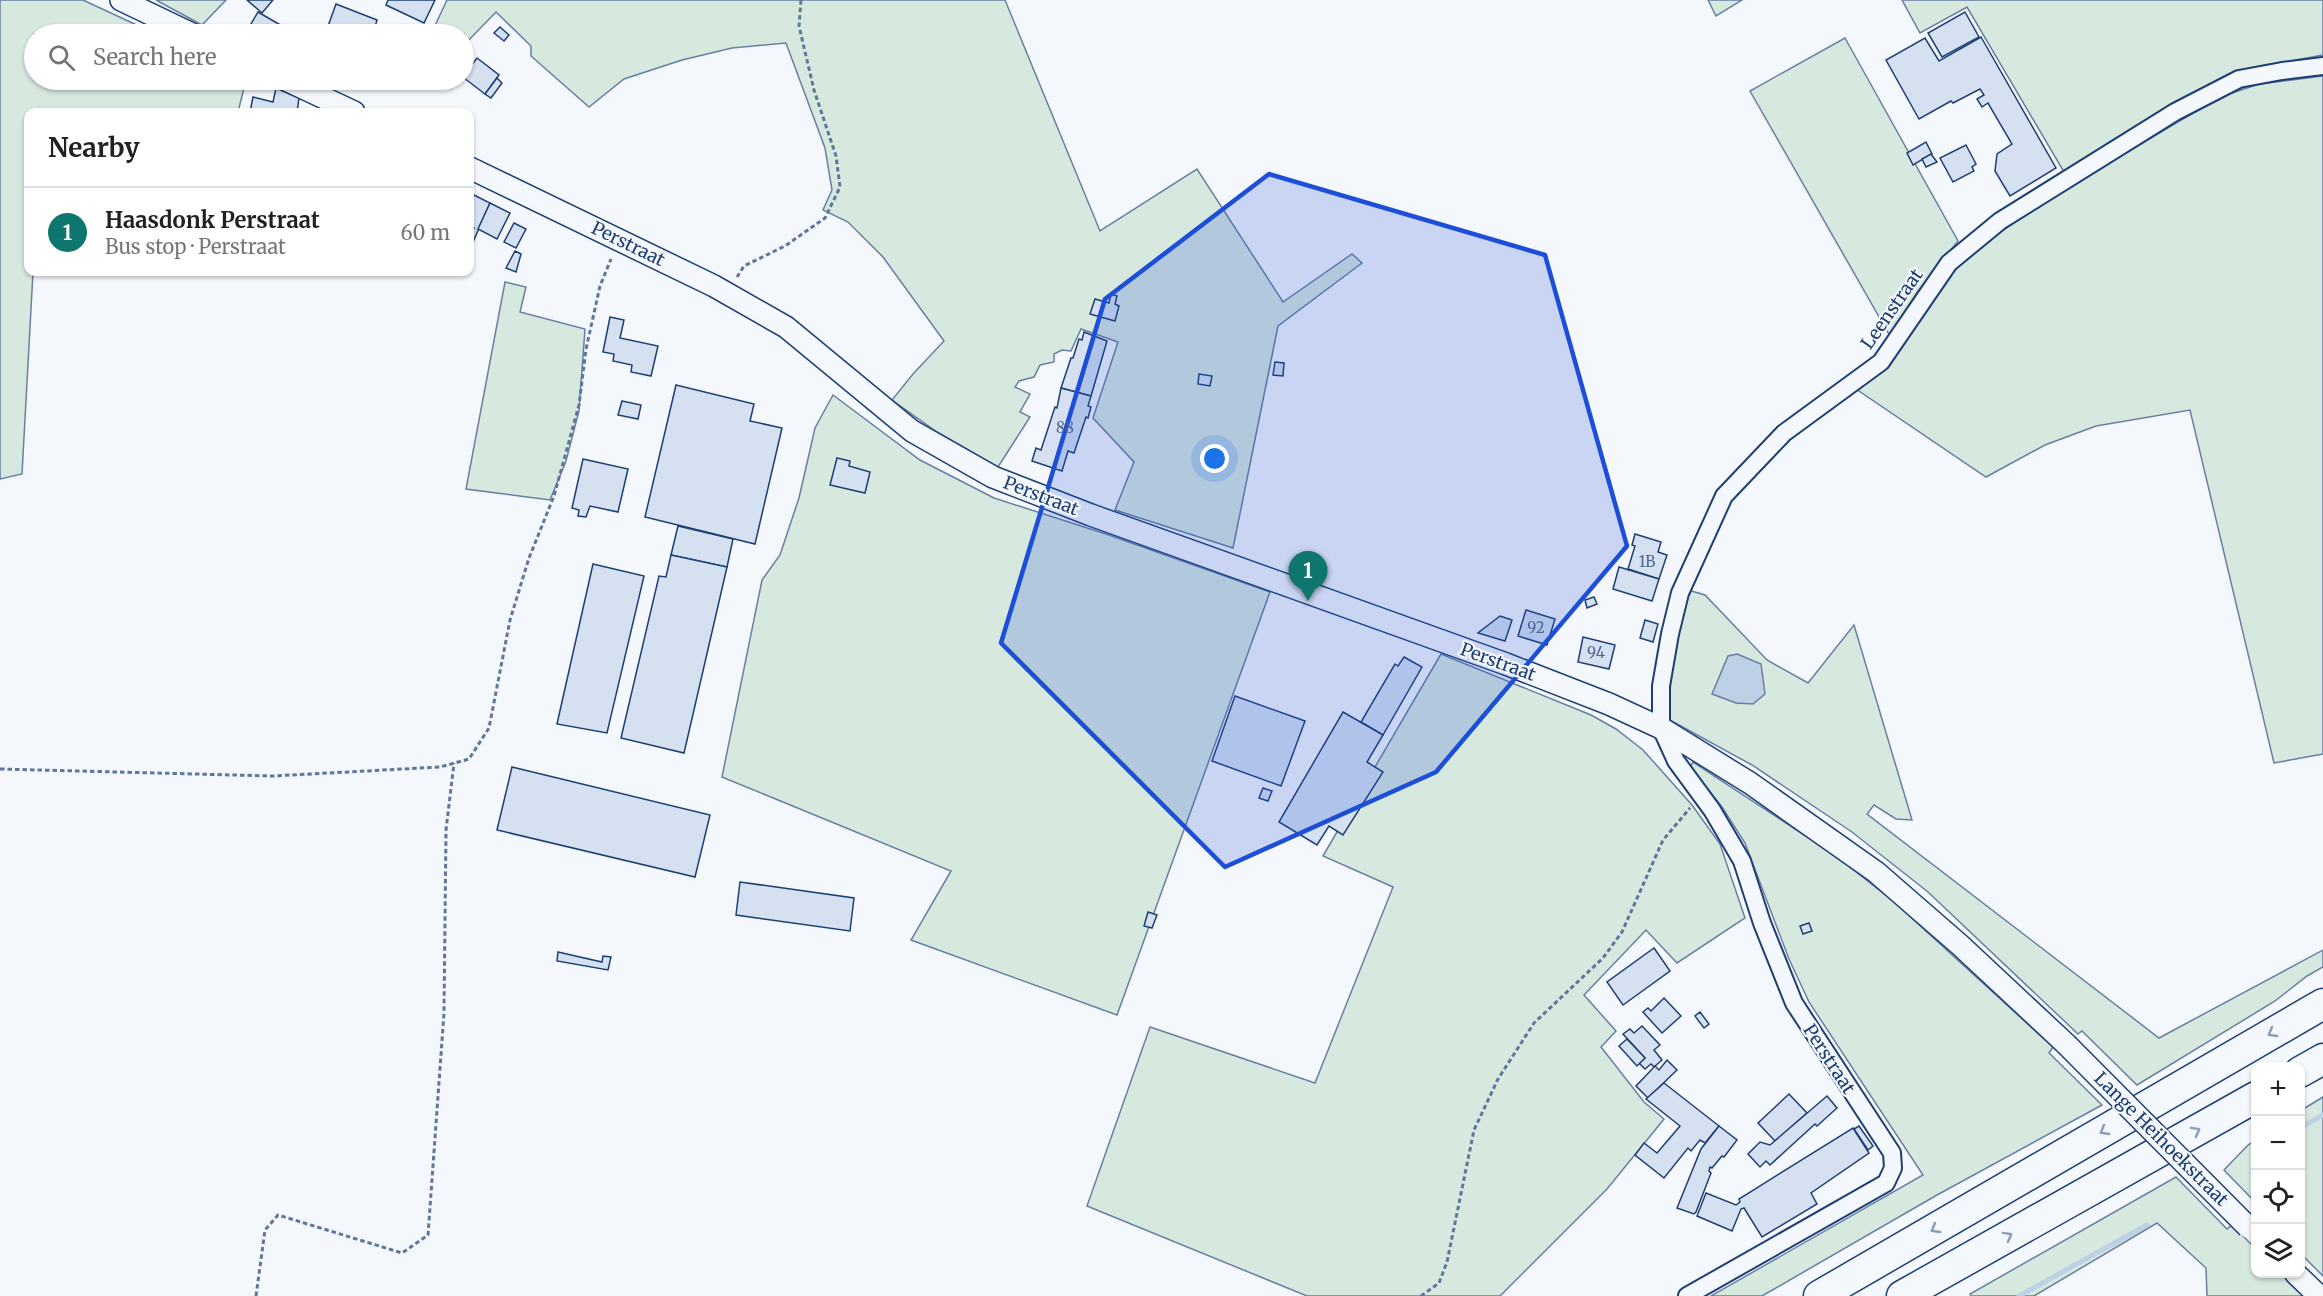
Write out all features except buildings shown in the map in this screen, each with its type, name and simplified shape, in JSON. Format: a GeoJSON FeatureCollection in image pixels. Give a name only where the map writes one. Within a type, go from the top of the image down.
{"type":"FeatureCollection","features":[{"type":"Feature","properties":{"kind":"highway"},"geometry":{"type":"LineString","coordinates":[[1819,1296],[2323,1004]]}},
{"type":"Feature","properties":{"kind":"highway"},"geometry":{"type":"LineString","coordinates":[[2305,1070],[2323,1059]]}},
{"type":"Feature","properties":{"kind":"highway"},"geometry":{"type":"LineString","coordinates":[[1902,1296],[2251,1100]]}},
{"type":"Feature","properties":{"kind":"street"},"geometry":{"type":"LineString","coordinates":[[121,0],[171,24]]}},
{"type":"Feature","properties":{"kind":"street","name":"Leenstraat"},"geometry":{"type":"LineString","coordinates":[[1661,728],[1661,686],[1680,593],[1724,496],[1784,433],[1881,362],[1948,263],[2000,221],[2175,112],[2239,80],[2282,71],[2323,66]]}},
{"type":"Feature","properties":{"kind":"street"},"geometry":{"type":"LineString","coordinates":[[307,90],[346,108]]}},
{"type":"Feature","properties":{"kind":"street","name":"Perstraat"},"geometry":{"type":"LineString","coordinates":[[474,170],[728,293],[786,327],[912,431],[993,477],[1102,519],[1506,664],[1609,704],[1661,728],[1750,783],[1876,872],[1960,945],[2066,1044]]}},
{"type":"Feature","properties":{"kind":"street","name":"Perstraat"},"geometry":{"type":"LineString","coordinates":[[1661,728],[1676,761],[1742,861],[1762,923],[1794,1003],[1892,1154],[1893,1168],[1886,1183],[1687,1296]]}},
{"type":"Feature","properties":{"kind":"street","name":"Lange Heihoekstraat"},"geometry":{"type":"LineString","coordinates":[[2066,1044],[2251,1229]]}},
{"type":"Feature","properties":{"kind":"street"},"geometry":{"type":"LineString","coordinates":[[2300,1278],[2319,1296]]}},
{"type":"Feature","properties":{"kind":"path"},"geometry":{"type":"LineString","coordinates":[[728,293],[744,266],[785,246],[825,218],[840,187],[836,156],[814,90],[799,26],[801,0]]}},
{"type":"Feature","properties":{"kind":"path"},"geometry":{"type":"LineString","coordinates":[[0,769],[273,776],[440,767],[469,759],[489,728],[510,620],[529,558],[554,496],[579,405],[586,349],[600,286],[619,240]]}},
{"type":"Feature","properties":{"kind":"path"},"geometry":{"type":"LineString","coordinates":[[256,1296],[265,1230],[278,1215],[402,1253],[428,1235],[444,1013],[446,830],[454,763]]}},
{"type":"Feature","properties":{"kind":"path"},"geometry":{"type":"LineString","coordinates":[[1421,1296],[1439,1283],[1447,1262],[1474,1130],[1498,1079],[1534,1023],[1603,958],[1616,941],[1662,840],[1701,796]]}},
{"type":"Feature","properties":{"kind":"highlighted area"},"geometry":{"type":"Polygon","coordinates":[[[1269,174],[1545,255],[1627,546],[1436,772],[1225,867],[1001,643],[1105,299],[1269,174]]]}},
{"type":"Feature","properties":{"kind":"shaded area"},"geometry":{"type":"Polygon","coordinates":[[[0,0],[83,0],[135,24],[24,24],[24,90],[244,90],[239,108],[24,108],[24,276],[33,276],[22,474],[0,479],[0,0]]]}},
{"type":"Feature","properties":{"kind":"shaded area"},"geometry":{"type":"Polygon","coordinates":[[[156,0],[226,0],[203,24],[156,0]]]}},
{"type":"Feature","properties":{"kind":"shaded area"},"geometry":{"type":"Polygon","coordinates":[[[447,0],[1005,0],[1100,231],[1197,169],[1283,302],[1352,254],[1362,263],[1278,326],[1233,548],[1115,510],[1134,462],[1093,418],[1118,342],[1081,329],[1071,351],[1062,350],[1054,354],[1054,362],[1040,365],[1034,377],[1019,381],[1015,387],[1030,394],[1020,412],[1030,417],[998,467],[937,432],[892,400],[944,341],[883,257],[848,222],[823,210],[832,190],[825,148],[786,43],[732,48],[682,60],[624,79],[589,107],[531,56],[531,46],[496,12],[474,35],[474,24],[436,24],[447,0]]]}},
{"type":"Feature","properties":{"kind":"shaded area"},"geometry":{"type":"Polygon","coordinates":[[[1708,0],[1742,0],[1716,16],[1708,0]]]}},
{"type":"Feature","properties":{"kind":"shaded area"},"geometry":{"type":"Polygon","coordinates":[[[1902,0],[2323,0],[2323,55],[2237,71],[2064,172],[1967,7],[1920,33],[1902,0]]]}},
{"type":"Feature","properties":{"kind":"shaded area"},"geometry":{"type":"Polygon","coordinates":[[[1845,38],[1958,241],[1918,291],[1890,336],[1750,91],[1845,38]]]}},
{"type":"Feature","properties":{"kind":"shaded area"},"geometry":{"type":"Polygon","coordinates":[[[2323,76],[2323,754],[2274,763],[2190,410],[2096,426],[2045,445],[1986,477],[1856,389],[1891,363],[1955,269],[1974,251],[2022,217],[2220,97],[2259,84],[2323,76]]]}},
{"type":"Feature","properties":{"kind":"shaded area"},"geometry":{"type":"Polygon","coordinates":[[[505,282],[526,287],[520,312],[585,329],[579,411],[566,461],[550,500],[466,489],[505,282]]]}},
{"type":"Feature","properties":{"kind":"shaded area"},"geometry":{"type":"Polygon","coordinates":[[[833,395],[920,460],[994,498],[1106,534],[1270,592],[1117,1015],[911,940],[951,871],[722,777],[762,580],[780,555],[799,498],[815,428],[833,395]]]}},
{"type":"Feature","properties":{"kind":"shaded area"},"geometry":{"type":"Polygon","coordinates":[[[1688,590],[1705,595],[1767,660],[1808,683],[1854,625],[1912,820],[1896,819],[1874,805],[1867,814],[2159,1038],[2323,950],[2323,967],[2307,976],[2275,1001],[2137,1085],[2082,1031],[2078,1034],[1928,892],[1852,832],[1752,765],[1668,719],[1673,645],[1688,590]]]}},
{"type":"Feature","properties":{"kind":"shaded area"},"geometry":{"type":"Polygon","coordinates":[[[1441,654],[1591,715],[1616,729],[1643,750],[1692,805],[1720,844],[1745,918],[1677,963],[1646,930],[1584,995],[1616,1031],[1601,1047],[1644,1102],[1664,1119],[1607,1189],[1500,1296],[1307,1296],[1087,1206],[1150,1027],[1315,1083],[1393,887],[1323,856],[1441,654]]]}},
{"type":"Feature","properties":{"kind":"shaded area"},"geometry":{"type":"Polygon","coordinates":[[[1693,762],[1836,856],[1893,901],[2053,1047],[2049,1053],[2102,1105],[1937,1195],[1762,1296],[1711,1296],[1923,1175],[1809,1002],[1789,959],[1745,843],[1722,807],[1690,767],[1693,762]]]}},
{"type":"Feature","properties":{"kind":"shaded area"},"geometry":{"type":"Polygon","coordinates":[[[2323,1097],[2323,1276],[2305,1258],[2305,1108],[2323,1097]]]}},
{"type":"Feature","properties":{"kind":"shaded area"},"geometry":{"type":"Polygon","coordinates":[[[2251,1143],[2251,1198],[2224,1170],[2251,1143]]]}},
{"type":"Feature","properties":{"kind":"shaded area"},"geometry":{"type":"Polygon","coordinates":[[[2176,1177],[2227,1229],[2232,1225],[2251,1244],[2251,1278],[2285,1278],[2304,1296],[2207,1296],[2206,1268],[2157,1223],[2034,1296],[1971,1296],[1970,1294],[2176,1177]]]}},
{"type":"Feature","properties":{"kind":"water"},"geometry":{"type":"Polygon","coordinates":[[[1737,654],[1761,664],[1765,694],[1753,704],[1736,703],[1712,694],[1728,656],[1737,654]]]}},
{"type":"Feature","properties":{"kind":"waterway"},"geometry":{"type":"LineString","coordinates":[[2305,1125],[2323,1115]]}},
{"type":"Feature","properties":{"kind":"waterway"},"geometry":{"type":"LineString","coordinates":[[2019,1296],[2147,1225]]}},
{"type":"Feature","properties":{"kind":"place","name":"Haasdonk Perstraat"},"geometry":{"type":"Point","coordinates":[1308,601]}}]}
